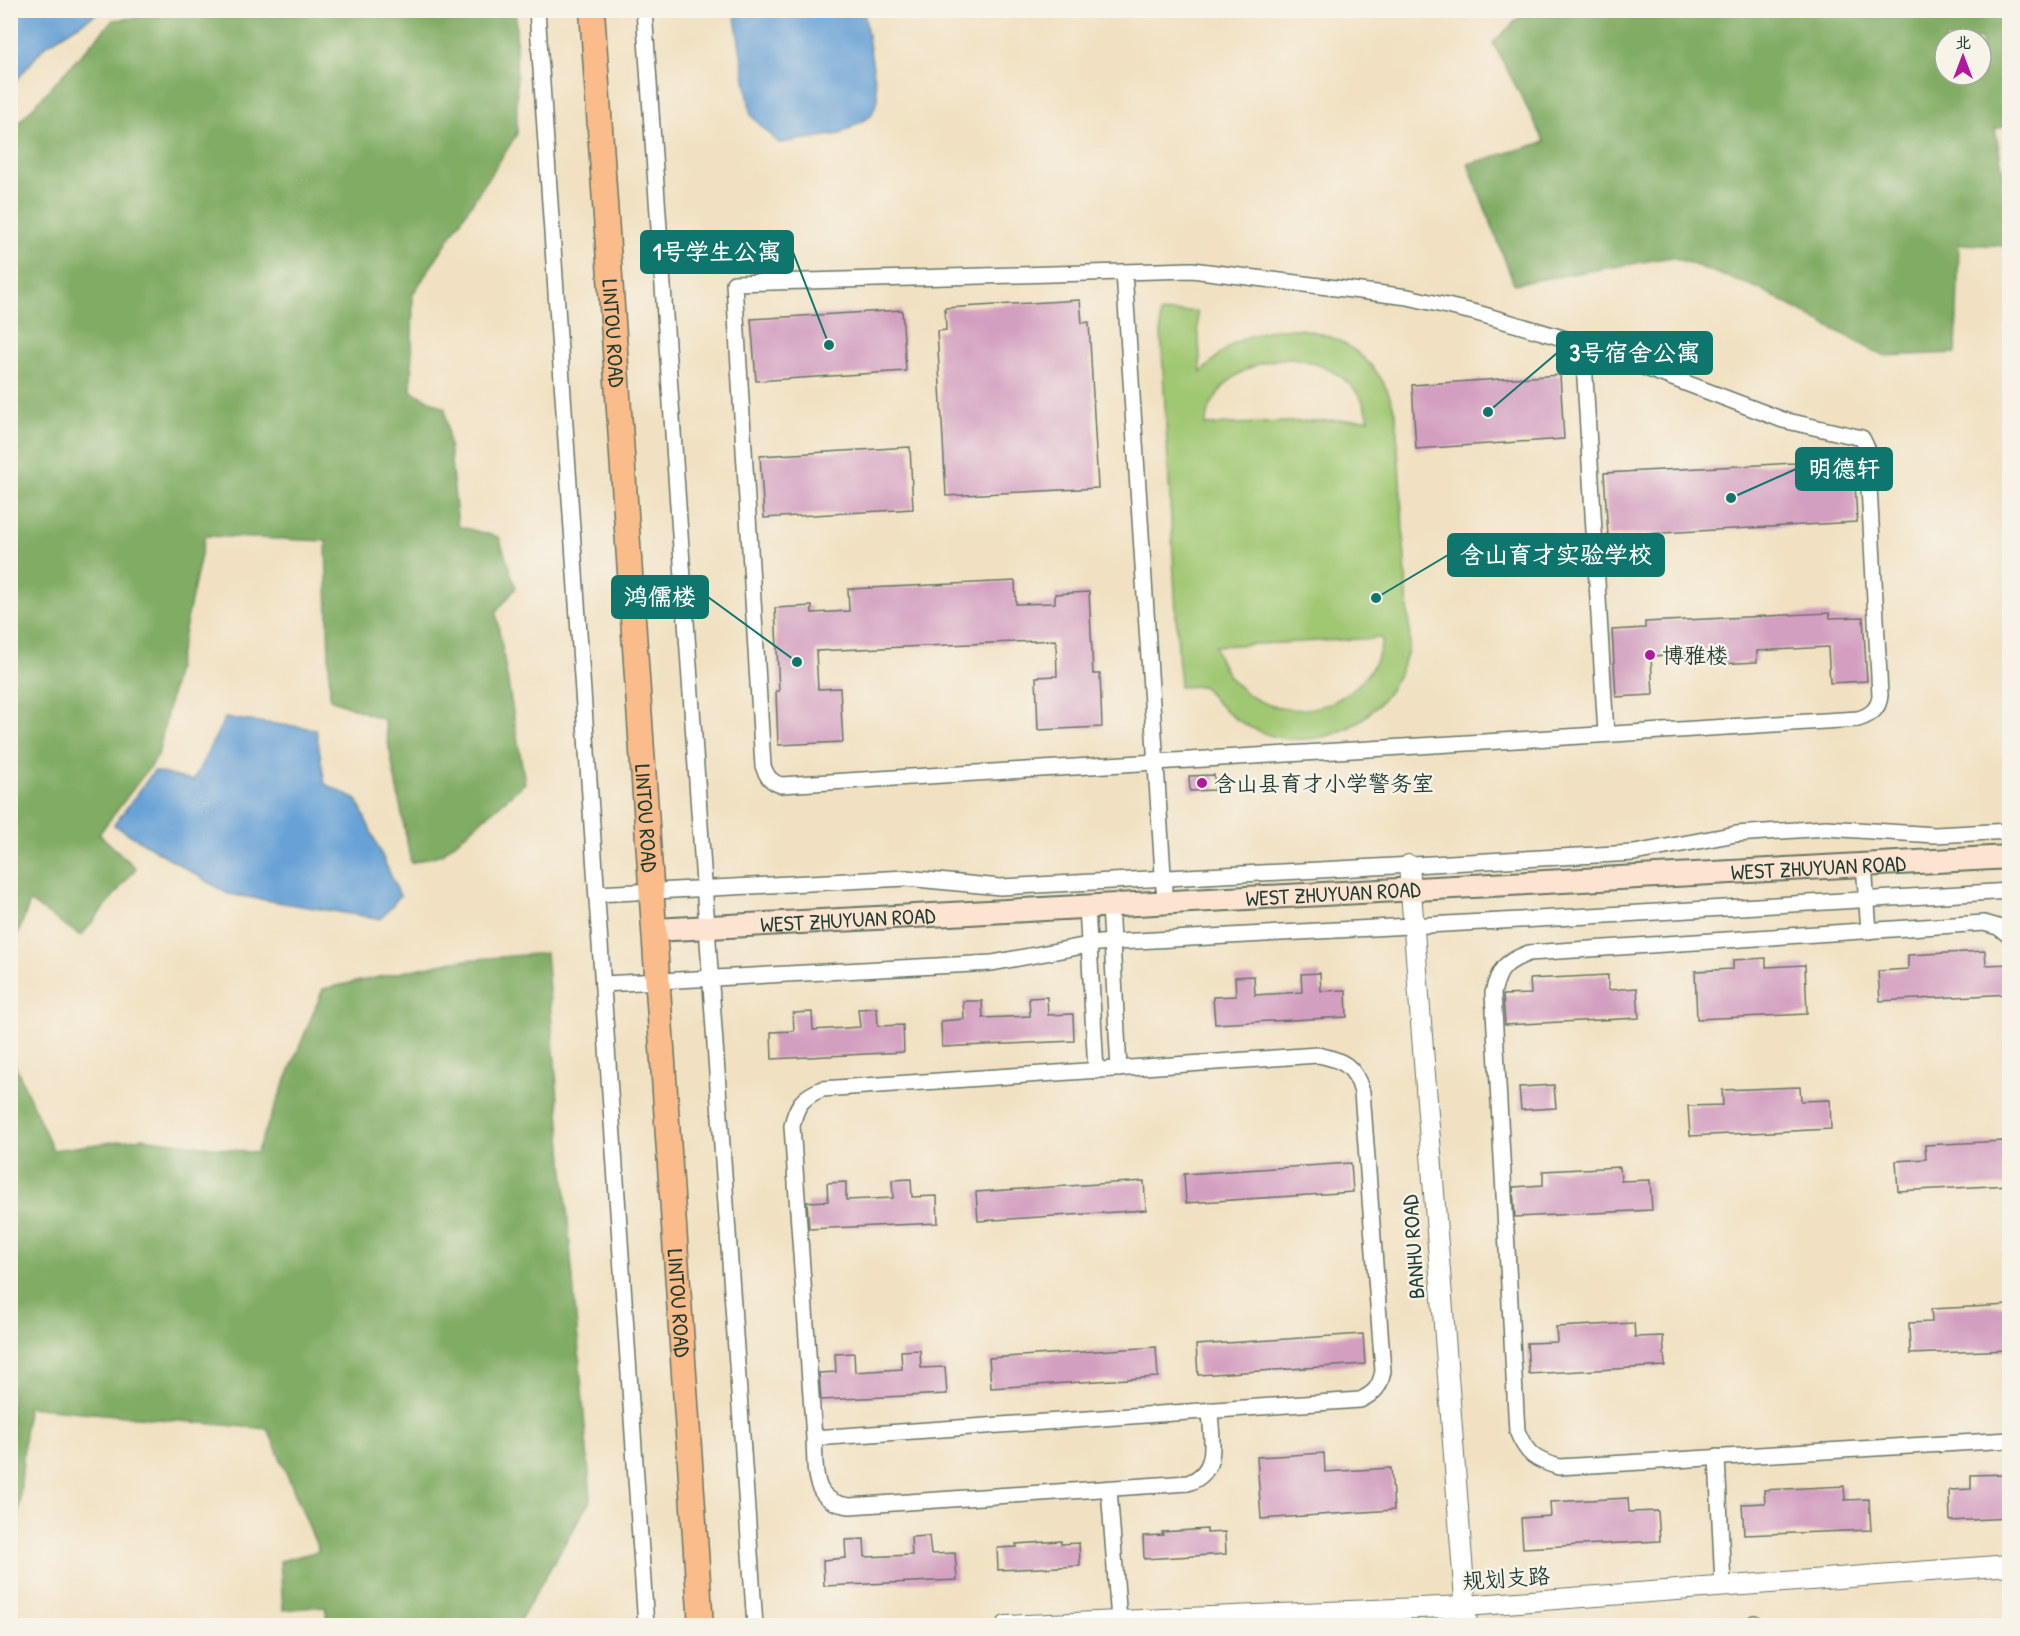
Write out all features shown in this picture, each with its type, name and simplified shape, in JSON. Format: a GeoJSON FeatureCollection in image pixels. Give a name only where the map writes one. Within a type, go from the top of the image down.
{"type":"FeatureCollection","features":[{"type":"Feature","properties":{"kind":"main road","name":"LINTOU ROAD"},"geometry":{"type":"LineString","coordinates":[[592,10],[701,1626]]}},
{"type":"Feature","properties":{"kind":"main road","name":"WEST ZHUYUAN ROAD"},"geometry":{"type":"LineString","coordinates":[[654,930],[2010,857]]}},
{"type":"Feature","properties":{"kind":"street"},"geometry":{"type":"LineString","coordinates":[[537,10],[646,1626]]}},
{"type":"Feature","properties":{"kind":"street"},"geometry":{"type":"LineString","coordinates":[[644,10],[755,1626]]}},
{"type":"Feature","properties":{"kind":"street"},"geometry":{"type":"LineString","coordinates":[[1192,270],[1408,297],[1477,313],[1583,344],[1783,420],[1857,436],[1865,442],[1880,695],[1878,706],[1873,712],[1858,719],[782,785],[773,782],[767,776],[762,755],[734,283],[1192,270]]}},
{"type":"Feature","properties":{"kind":"street"},"geometry":{"type":"LineString","coordinates":[[1124,272],[1165,902]]}},
{"type":"Feature","properties":{"kind":"street"},"geometry":{"type":"LineString","coordinates":[[1583,344],[1606,734]]}},
{"type":"Feature","properties":{"kind":"street"},"geometry":{"type":"LineString","coordinates":[[597,894],[906,878],[1000,887],[1634,853],[1736,834],[1826,828],[1935,836],[2010,831]]}},
{"type":"Feature","properties":{"kind":"street","name":"BANHU ROAD"},"geometry":{"type":"LineString","coordinates":[[1409,865],[1467,1626]]}},
{"type":"Feature","properties":{"kind":"street"},"geometry":{"type":"LineString","coordinates":[[1864,865],[1869,931]]}},
{"type":"Feature","properties":{"kind":"street"},"geometry":{"type":"LineString","coordinates":[[603,984],[992,963],[1112,942],[2010,891]]}},
{"type":"Feature","properties":{"kind":"street"},"geometry":{"type":"LineString","coordinates":[[1110,905],[1119,1069]]}},
{"type":"Feature","properties":{"kind":"street"},"geometry":{"type":"LineString","coordinates":[[1087,906],[1096,1071]]}},
{"type":"Feature","properties":{"kind":"street"},"geometry":{"type":"LineString","coordinates":[[2010,936],[1998,927],[1984,923],[1529,953],[1511,960],[1498,974],[1493,993],[1517,1431],[1524,1448],[1538,1461],[1559,1467],[2010,1440]]}},
{"type":"Feature","properties":{"kind":"street"},"geometry":{"type":"LineString","coordinates":[[814,1438],[1210,1410],[1360,1400],[1373,1394],[1380,1384],[1383,1371],[1362,1092],[1358,1077],[1347,1065],[1332,1058],[1318,1055],[822,1089],[810,1094],[799,1103],[792,1126],[814,1438],[817,1478],[820,1491],[828,1500],[839,1505],[850,1506],[1188,1483],[1200,1479],[1212,1459],[1210,1410]]}},
{"type":"Feature","properties":{"kind":"street"},"geometry":{"type":"LineString","coordinates":[[1717,1457],[1723,1585]]}},
{"type":"Feature","properties":{"kind":"street"},"geometry":{"type":"LineString","coordinates":[[1108,1489],[1119,1621]]}},
{"type":"Feature","properties":{"kind":"street","name":"规划支路"},"geometry":{"type":"LineString","coordinates":[[1006,1626],[1465,1606],[2010,1565]]}},
{"type":"Feature","properties":{"kind":"green space"},"geometry":{"type":"Polygon","coordinates":[[[1757,10],[2009,11],[2009,124],[1995,129],[2009,204],[2009,246],[1959,244],[1956,353],[1883,356],[1760,289],[1672,257],[1514,284],[1468,164],[1545,142],[1493,43],[1526,11],[1743,11],[1752,15],[1757,10]]]}},
{"type":"Feature","properties":{"kind":"green space"},"geometry":{"type":"Polygon","coordinates":[[[162,11],[516,11],[517,134],[413,294],[411,391],[445,408],[458,526],[499,537],[516,588],[496,612],[525,783],[442,854],[411,863],[384,720],[330,699],[326,541],[205,536],[158,756],[99,834],[136,868],[81,936],[30,902],[11,952],[11,131],[113,20],[163,15],[162,11]]]}},
{"type":"Feature","properties":{"kind":"green space"},"geometry":{"type":"Polygon","coordinates":[[[1197,311],[1201,373],[1223,351],[1239,341],[1258,333],[1279,329],[1299,329],[1338,340],[1355,351],[1371,365],[1387,390],[1396,416],[1410,642],[1397,678],[1377,706],[1351,726],[1322,737],[1290,739],[1259,731],[1229,714],[1203,686],[1180,687],[1160,313],[1197,311]],[[1290,358],[1261,364],[1235,376],[1216,397],[1205,425],[1369,419],[1358,394],[1339,376],[1316,364],[1290,358]],[[1382,638],[1215,646],[1225,670],[1240,688],[1259,701],[1281,708],[1304,709],[1326,704],[1348,693],[1372,668],[1379,653],[1382,638]]]}},
{"type":"Feature","properties":{"kind":"green space"},"geometry":{"type":"Polygon","coordinates":[[[546,953],[591,1499],[517,1625],[328,1625],[325,1606],[283,1610],[280,1561],[319,1551],[268,1429],[27,1407],[16,1550],[11,1551],[11,1056],[53,1150],[142,1138],[256,1153],[323,989],[454,961],[546,953]]]}},
{"type":"Feature","properties":{"kind":"water"},"geometry":{"type":"Polygon","coordinates":[[[11,10],[96,10],[96,14],[45,46],[11,87],[11,10]]]}},
{"type":"Feature","properties":{"kind":"water"},"geometry":{"type":"Polygon","coordinates":[[[734,11],[864,11],[878,99],[871,116],[840,134],[779,143],[751,116],[734,11]]]}},
{"type":"Feature","properties":{"kind":"water"},"geometry":{"type":"Polygon","coordinates":[[[225,718],[316,729],[325,784],[357,800],[400,896],[381,919],[228,894],[114,825],[154,771],[193,781],[225,718]]]}},
{"type":"Feature","properties":{"kind":"building"},"geometry":{"type":"Polygon","coordinates":[[[1080,300],[1082,323],[1089,322],[1098,488],[946,496],[937,331],[946,330],[945,308],[1080,300]]]}},
{"type":"Feature","properties":{"kind":"building"},"geometry":{"type":"Polygon","coordinates":[[[902,310],[906,371],[756,381],[751,319],[902,310]]]}},
{"type":"Feature","properties":{"kind":"building"},"geometry":{"type":"Polygon","coordinates":[[[1560,375],[1564,439],[1416,449],[1412,385],[1560,375]]]}},
{"type":"Feature","properties":{"kind":"building"},"geometry":{"type":"Polygon","coordinates":[[[910,447],[913,509],[764,518],[760,456],[910,447]]]}},
{"type":"Feature","properties":{"kind":"building"},"geometry":{"type":"Polygon","coordinates":[[[1854,460],[1857,522],[1608,536],[1604,473],[1854,460]]]}},
{"type":"Feature","properties":{"kind":"building"},"geometry":{"type":"Polygon","coordinates":[[[1015,581],[1016,604],[1055,603],[1055,594],[1089,592],[1093,674],[1100,674],[1102,727],[1038,730],[1036,677],[1057,676],[1056,640],[816,651],[818,689],[840,688],[843,742],[778,745],[776,691],[779,691],[775,608],[812,606],[812,613],[849,611],[848,589],[1015,581]]]}},
{"type":"Feature","properties":{"kind":"building","name":"博雅楼"},"geometry":{"type":"Polygon","coordinates":[[[1829,613],[1830,618],[1863,617],[1867,681],[1830,683],[1828,647],[1757,651],[1757,662],[1720,664],[1720,653],[1651,656],[1653,695],[1616,697],[1612,630],[1645,628],[1645,622],[1829,613]]]}},
{"type":"Feature","properties":{"kind":"building","name":"含山县育才小学警务室"},"geometry":{"type":"Polygon","coordinates":[[[1214,775],[1215,790],[1190,791],[1189,776],[1214,775]]]}},
{"type":"Feature","properties":{"kind":"building"},"geometry":{"type":"Polygon","coordinates":[[[1985,951],[1986,965],[2010,964],[2010,994],[1880,1001],[1878,971],[1908,969],[1908,955],[1985,951]]]}},
{"type":"Feature","properties":{"kind":"building"},"geometry":{"type":"Polygon","coordinates":[[[1766,958],[1766,967],[1805,965],[1807,1014],[1697,1019],[1695,971],[1733,969],[1733,960],[1766,958]]]}},
{"type":"Feature","properties":{"kind":"building"},"geometry":{"type":"Polygon","coordinates":[[[1320,973],[1321,991],[1346,990],[1347,1017],[1215,1024],[1213,997],[1236,996],[1235,977],[1254,976],[1255,995],[1302,992],[1301,974],[1320,973]]]}},
{"type":"Feature","properties":{"kind":"building"},"geometry":{"type":"Polygon","coordinates":[[[1608,975],[1608,990],[1637,988],[1639,1018],[1505,1025],[1503,995],[1531,994],[1530,979],[1608,975]]]}},
{"type":"Feature","properties":{"kind":"building"},"geometry":{"type":"Polygon","coordinates":[[[1047,997],[1048,1015],[1073,1014],[1074,1041],[942,1047],[941,1021],[964,1019],[963,1001],[982,1001],[983,1018],[1030,1016],[1029,998],[1047,997]]]}},
{"type":"Feature","properties":{"kind":"building"},"geometry":{"type":"Polygon","coordinates":[[[877,1008],[878,1026],[903,1025],[904,1052],[772,1059],[771,1032],[794,1031],[793,1013],[812,1012],[813,1030],[860,1027],[858,1009],[877,1008]]]}},
{"type":"Feature","properties":{"kind":"building"},"geometry":{"type":"Polygon","coordinates":[[[1554,1085],[1556,1108],[1521,1110],[1519,1087],[1554,1085]]]}},
{"type":"Feature","properties":{"kind":"building"},"geometry":{"type":"Polygon","coordinates":[[[1800,1087],[1801,1101],[1830,1100],[1831,1129],[1690,1136],[1688,1106],[1723,1105],[1722,1090],[1800,1087]]]}},
{"type":"Feature","properties":{"kind":"building"},"geometry":{"type":"Polygon","coordinates":[[[2003,1141],[2004,1155],[2010,1155],[2010,1185],[1898,1191],[1896,1161],[1926,1159],[1925,1145],[2003,1141]]]}},
{"type":"Feature","properties":{"kind":"building"},"geometry":{"type":"Polygon","coordinates":[[[1351,1163],[1353,1192],[1186,1203],[1184,1174],[1351,1163]]]}},
{"type":"Feature","properties":{"kind":"building"},"geometry":{"type":"Polygon","coordinates":[[[1620,1167],[1621,1181],[1650,1180],[1652,1210],[1515,1217],[1513,1187],[1543,1185],[1543,1171],[1620,1167]]]}},
{"type":"Feature","properties":{"kind":"building"},"geometry":{"type":"Polygon","coordinates":[[[911,1179],[912,1197],[937,1196],[938,1223],[809,1229],[807,1202],[828,1201],[827,1183],[846,1182],[846,1200],[893,1198],[892,1180],[911,1179]]]}},
{"type":"Feature","properties":{"kind":"building"},"geometry":{"type":"Polygon","coordinates":[[[1144,1181],[1146,1210],[978,1221],[976,1192],[1144,1181]]]}},
{"type":"Feature","properties":{"kind":"building"},"geometry":{"type":"Polygon","coordinates":[[[2010,1305],[2010,1350],[1910,1354],[1909,1323],[1932,1322],[1931,1309],[2010,1305]]]}},
{"type":"Feature","properties":{"kind":"building"},"geometry":{"type":"Polygon","coordinates":[[[1634,1323],[1635,1337],[1663,1336],[1665,1366],[1529,1374],[1527,1343],[1557,1342],[1556,1327],[1634,1323]]]}},
{"type":"Feature","properties":{"kind":"building"},"geometry":{"type":"Polygon","coordinates":[[[1363,1334],[1365,1364],[1198,1375],[1196,1345],[1363,1334]]]}},
{"type":"Feature","properties":{"kind":"building"},"geometry":{"type":"Polygon","coordinates":[[[1156,1347],[1158,1377],[991,1388],[989,1358],[1156,1347]]]}},
{"type":"Feature","properties":{"kind":"building"},"geometry":{"type":"Polygon","coordinates":[[[920,1350],[921,1368],[945,1367],[947,1394],[821,1400],[819,1373],[836,1372],[835,1354],[854,1353],[855,1372],[902,1369],[901,1351],[920,1350]]]}},
{"type":"Feature","properties":{"kind":"building"},"geometry":{"type":"Polygon","coordinates":[[[1324,1453],[1325,1472],[1391,1468],[1394,1510],[1261,1519],[1257,1457],[1324,1453]]]}},
{"type":"Feature","properties":{"kind":"building"},"geometry":{"type":"Polygon","coordinates":[[[2010,1474],[2010,1518],[1950,1521],[1949,1490],[1971,1489],[1971,1475],[2010,1474]]]}},
{"type":"Feature","properties":{"kind":"building"},"geometry":{"type":"Polygon","coordinates":[[[1844,1486],[1845,1500],[1869,1499],[1871,1530],[1744,1535],[1742,1504],[1765,1503],[1764,1490],[1844,1486]]]}},
{"type":"Feature","properties":{"kind":"building"},"geometry":{"type":"Polygon","coordinates":[[[1628,1498],[1629,1512],[1658,1511],[1660,1541],[1523,1548],[1521,1518],[1551,1516],[1550,1502],[1628,1498]]]}},
{"type":"Feature","properties":{"kind":"building"},"geometry":{"type":"Polygon","coordinates":[[[1207,1529],[1207,1533],[1225,1532],[1226,1554],[1144,1559],[1143,1536],[1163,1535],[1162,1532],[1207,1529]]]}},
{"type":"Feature","properties":{"kind":"building"},"geometry":{"type":"Polygon","coordinates":[[[929,1536],[931,1554],[955,1553],[957,1580],[824,1586],[823,1560],[846,1558],[845,1540],[864,1539],[865,1557],[912,1555],[911,1537],[929,1536]]]}},
{"type":"Feature","properties":{"kind":"building"},"geometry":{"type":"Polygon","coordinates":[[[1061,1541],[1061,1544],[1079,1543],[1080,1566],[998,1570],[997,1548],[1017,1547],[1016,1544],[1061,1541]]]}},
{"type":"Feature","properties":{"kind":"place","name":"1号学生公寓"},"geometry":{"type":"Point","coordinates":[829,345]}},
{"type":"Feature","properties":{"kind":"place","name":"3号宿舍公寓"},"geometry":{"type":"Point","coordinates":[1488,412]}},
{"type":"Feature","properties":{"kind":"place","name":"明德轩"},"geometry":{"type":"Point","coordinates":[1731,498]}},
{"type":"Feature","properties":{"kind":"place","name":"含山育才实验学校"},"geometry":{"type":"Point","coordinates":[1376,598]}},
{"type":"Feature","properties":{"kind":"place","name":"博雅楼"},"geometry":{"type":"Point","coordinates":[1650,655]}},
{"type":"Feature","properties":{"kind":"place","name":"鸿儒楼"},"geometry":{"type":"Point","coordinates":[797,662]}},
{"type":"Feature","properties":{"kind":"place","name":"含山县育才小学警务室"},"geometry":{"type":"Point","coordinates":[1202,783]}}]}
